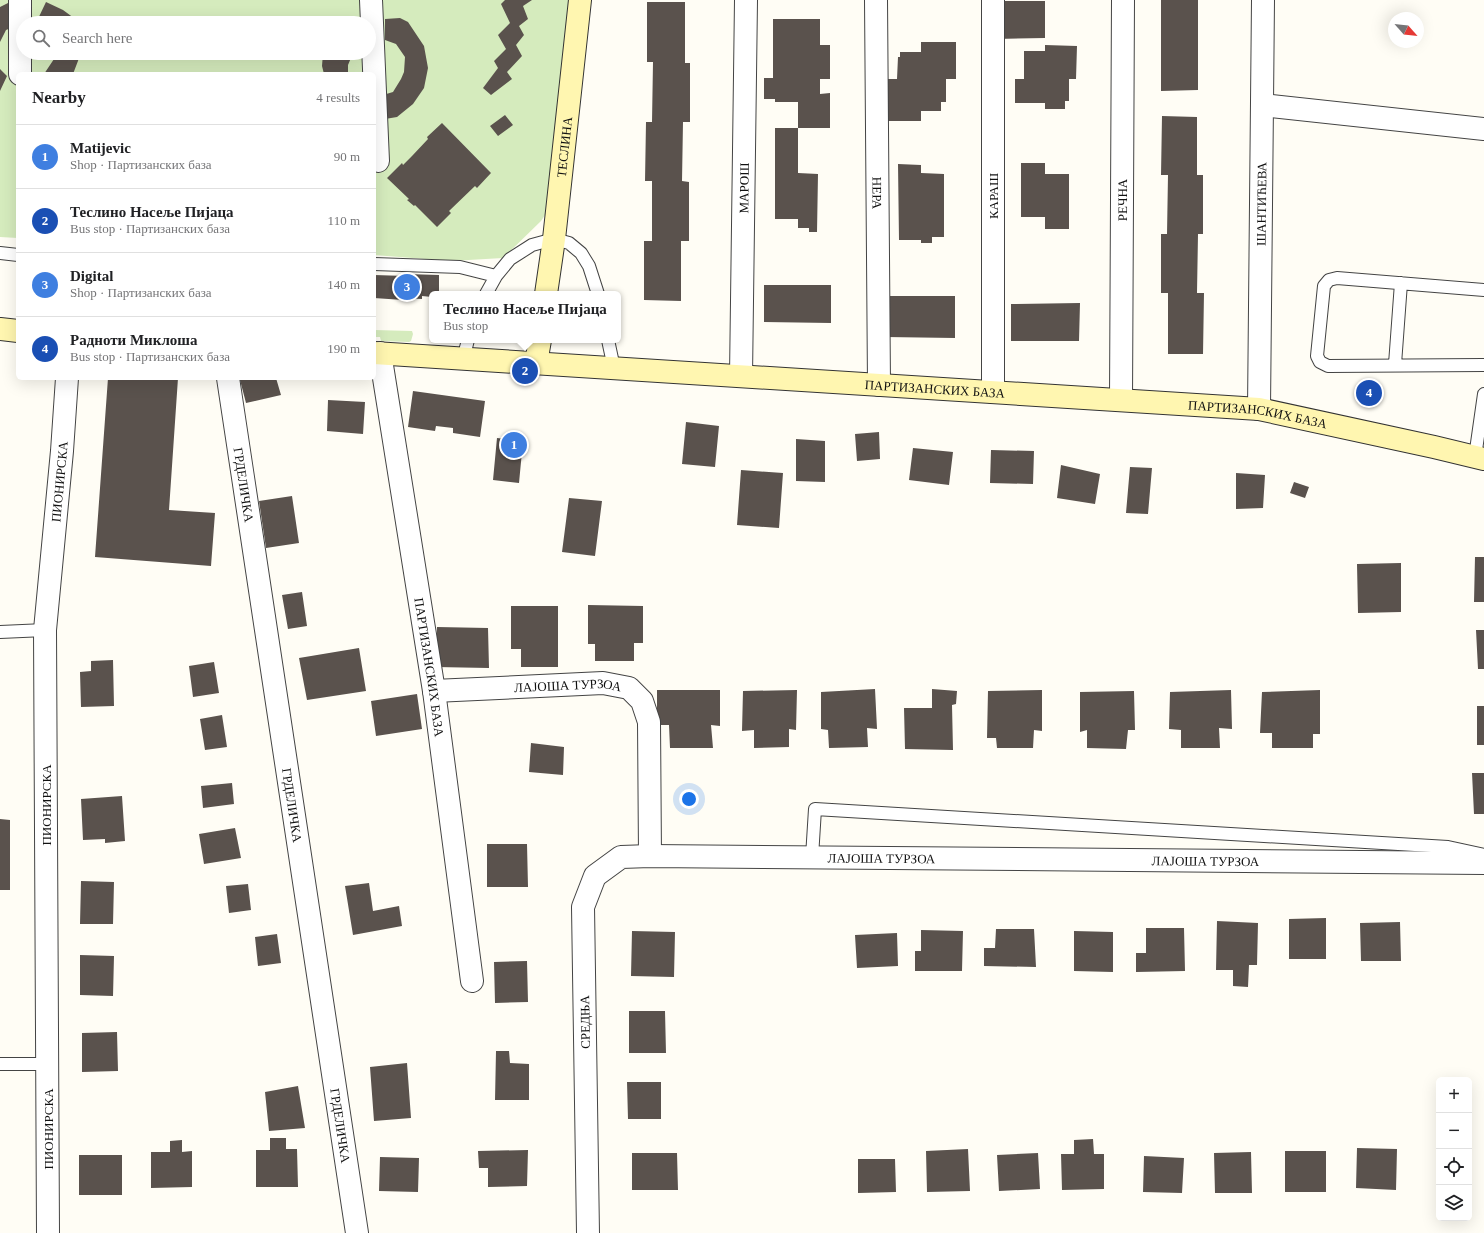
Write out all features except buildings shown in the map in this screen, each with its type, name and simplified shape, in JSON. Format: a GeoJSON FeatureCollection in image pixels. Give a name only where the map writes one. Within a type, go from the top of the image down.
{"type":"FeatureCollection","features":[{"type":"Feature","properties":{"kind":"street"},"geometry":{"type":"LineString","coordinates":[[20,0],[20,16]]}},
{"type":"Feature","properties":{"kind":"street"},"geometry":{"type":"LineString","coordinates":[[371,0],[372,16]]}},
{"type":"Feature","properties":{"kind":"street","name":"ТЕСЛИНА"},"geometry":{"type":"LineString","coordinates":[[546,291],[554,239],[580,0]]}},
{"type":"Feature","properties":{"kind":"street","name":"МАРОШ"},"geometry":{"type":"LineString","coordinates":[[741,376],[746,0]]}},
{"type":"Feature","properties":{"kind":"street","name":"НЕРА"},"geometry":{"type":"LineString","coordinates":[[876,0],[879,385]]}},
{"type":"Feature","properties":{"kind":"street","name":"КАРАШ"},"geometry":{"type":"LineString","coordinates":[[992,0],[993,392]]}},
{"type":"Feature","properties":{"kind":"street","name":"РЕЧНА"},"geometry":{"type":"LineString","coordinates":[[1121,400],[1123,0]]}},
{"type":"Feature","properties":{"kind":"street","name":"ШАНТИЋЕВА"},"geometry":{"type":"LineString","coordinates":[[1259,409],[1263,0]]}},
{"type":"Feature","properties":{"kind":"street"},"geometry":{"type":"LineString","coordinates":[[20,60],[20,72]]}},
{"type":"Feature","properties":{"kind":"street"},"geometry":{"type":"LineString","coordinates":[[374,60],[374,72]]}},
{"type":"Feature","properties":{"kind":"street"},"geometry":{"type":"LineString","coordinates":[[1262,105],[1484,129]]}},
{"type":"Feature","properties":{"kind":"street"},"geometry":{"type":"LineString","coordinates":[[376,115],[378,161]]}},
{"type":"Feature","properties":{"kind":"street"},"geometry":{"type":"LineString","coordinates":[[0,330],[16,331]]}},
{"type":"Feature","properties":{"kind":"street"},"geometry":{"type":"LineString","coordinates":[[536,363],[539,343]]}},
{"type":"Feature","properties":{"kind":"street","name":"ПАРТИЗАНСКИХ БАЗА"},"geometry":{"type":"LineString","coordinates":[[472,981],[434,691],[377,353],[465,349],[536,363],[1259,409],[1427,445],[1480,458]]}},
{"type":"Feature","properties":{"kind":"street","name":"ПИОНИРСКА"},"geometry":{"type":"LineString","coordinates":[[48,1233],[45,630],[62,451],[66,380]]}},
{"type":"Feature","properties":{"kind":"street","name":"ГРДЕЛИЧКА"},"geometry":{"type":"LineString","coordinates":[[228,380],[357,1233]]}},
{"type":"Feature","properties":{"kind":"street","name":"ЛАЈОША ТУРЗОА"},"geometry":{"type":"LineString","coordinates":[[434,691],[603,682],[629,688],[642,701],[649,722],[650,856],[1484,862]]}},
{"type":"Feature","properties":{"kind":"street","name":"СРЕДЊА"},"geometry":{"type":"LineString","coordinates":[[588,1233],[583,907],[595,876],[621,857],[650,856]]}},
{"type":"Feature","properties":{"kind":"lane"},"geometry":{"type":"LineString","coordinates":[[488,291],[496,276],[510,259],[532,246],[554,239],[569,243],[582,253],[589,266],[598,291]]}},
{"type":"Feature","properties":{"kind":"lane"},"geometry":{"type":"LineString","coordinates":[[0,254],[16,254]]}},
{"type":"Feature","properties":{"kind":"lane"},"geometry":{"type":"LineString","coordinates":[[376,264],[460,267],[496,276]]}},
{"type":"Feature","properties":{"kind":"lane"},"geometry":{"type":"LineString","coordinates":[[1484,290],[1338,278],[1329,280],[1324,286],[1317,356],[1320,362],[1328,366],[1395,364],[1484,365]]}},
{"type":"Feature","properties":{"kind":"lane"},"geometry":{"type":"LineString","coordinates":[[1395,364],[1401,283]]}},
{"type":"Feature","properties":{"kind":"lane"},"geometry":{"type":"LineString","coordinates":[[609,343],[614,368]]}},
{"type":"Feature","properties":{"kind":"lane"},"geometry":{"type":"LineString","coordinates":[[1480,458],[1484,394]]}},
{"type":"Feature","properties":{"kind":"lane"},"geometry":{"type":"LineString","coordinates":[[0,632],[45,630]]}},
{"type":"Feature","properties":{"kind":"lane"},"geometry":{"type":"LineString","coordinates":[[812,857],[815,809],[1448,847],[1484,854]]}},
{"type":"Feature","properties":{"kind":"lane"},"geometry":{"type":"LineString","coordinates":[[0,1064],[48,1064]]}},
{"type":"Feature","properties":{"kind":"green space"},"geometry":{"type":"Polygon","coordinates":[[[0,0],[569,0],[557,119],[545,215],[541,221],[503,258],[451,261],[376,255],[376,72],[16,72],[16,238],[0,237],[0,0]]]}},
{"type":"Feature","properties":{"kind":"green space"},"geometry":{"type":"Polygon","coordinates":[[[376,330],[412,331],[413,334],[411,341],[409,342],[381,341],[380,337],[376,337],[376,330]]]}},
{"type":"Feature","properties":{"kind":"place","name":"Digital"},"geometry":{"type":"Point","coordinates":[407,287]}},
{"type":"Feature","properties":{"kind":"place","name":"Теслино Насеље Пијаца"},"geometry":{"type":"Point","coordinates":[525,371]}},
{"type":"Feature","properties":{"kind":"place","name":"Радноти Миклоша"},"geometry":{"type":"Point","coordinates":[1369,393]}},
{"type":"Feature","properties":{"kind":"place","name":"Matijevic"},"geometry":{"type":"Point","coordinates":[514,445]}}]}
